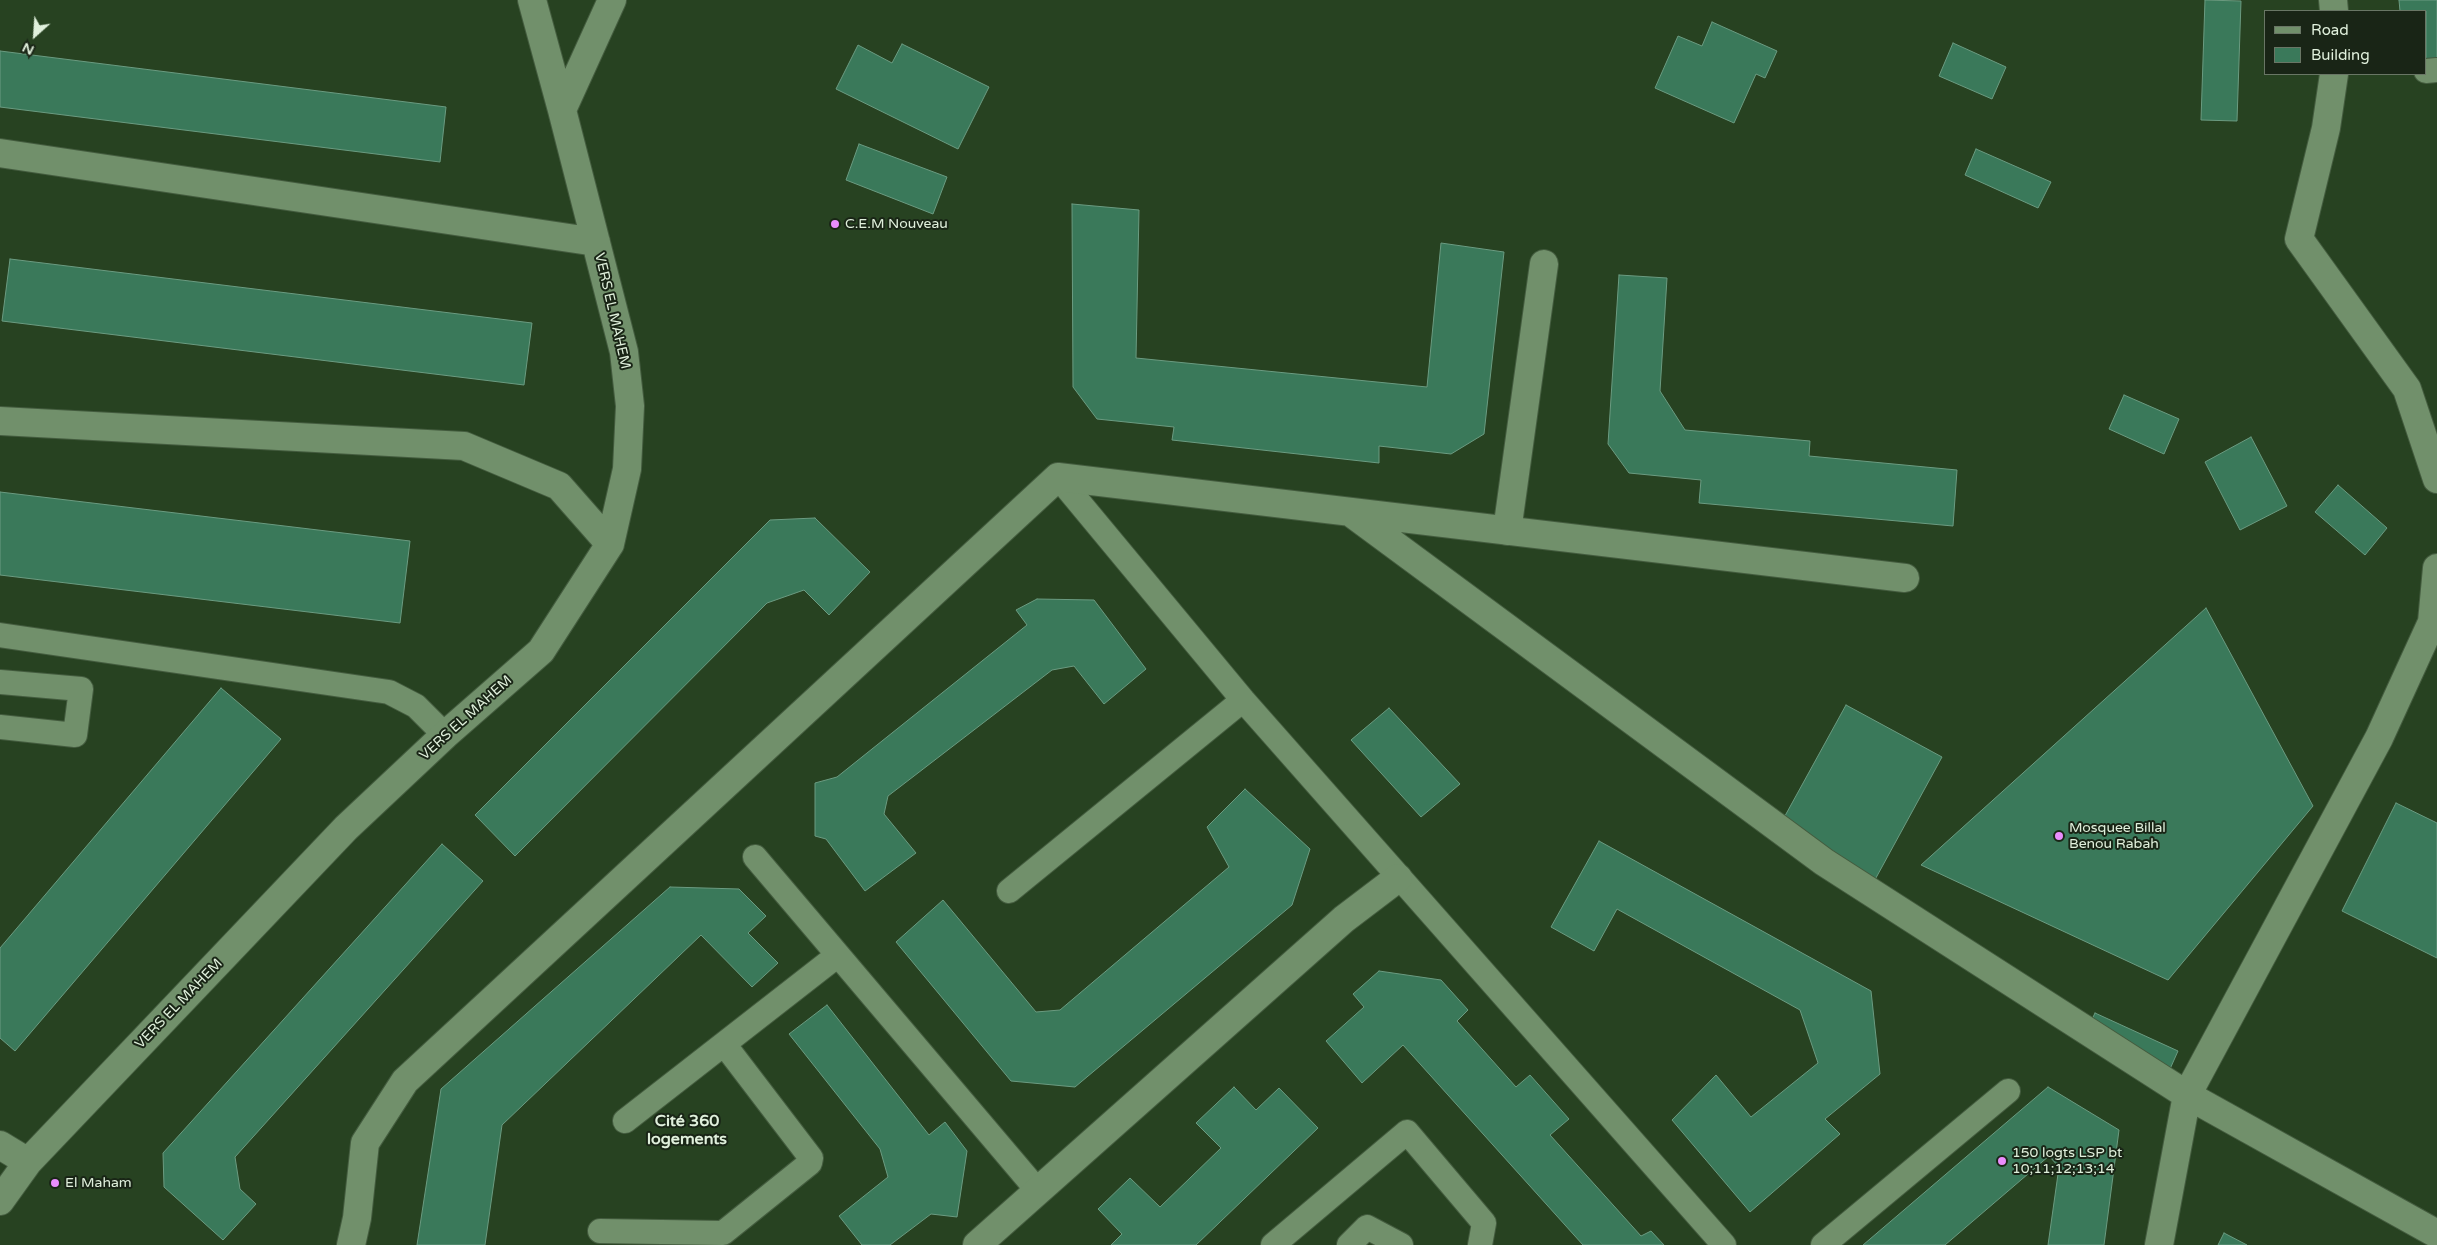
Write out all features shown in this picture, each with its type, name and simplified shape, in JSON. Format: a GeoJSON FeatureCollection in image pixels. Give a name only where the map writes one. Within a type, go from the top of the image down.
{"type":"FeatureCollection","features":[{"type":"Feature","properties":{"kind":"street","name":"VERS EL MAHEM"},"geometry":{"type":"LineString","coordinates":[[0,1201],[28,1162],[346,828],[445,735],[541,651],[610,544],[627,469],[630,406],[624,352],[532,0]]}},
{"type":"Feature","properties":{"kind":"street"},"geometry":{"type":"LineString","coordinates":[[562,110],[612,0]]}},
{"type":"Feature","properties":{"kind":"street"},"geometry":{"type":"LineString","coordinates":[[2334,75],[2326,128],[2299,239],[2407,389],[2437,479]]}},
{"type":"Feature","properties":{"kind":"street"},"geometry":{"type":"LineString","coordinates":[[0,153],[596,242]]}},
{"type":"Feature","properties":{"kind":"street"},"geometry":{"type":"LineString","coordinates":[[1507,530],[1544,264]]}},
{"type":"Feature","properties":{"kind":"street"},"geometry":{"type":"LineString","coordinates":[[0,421],[464,446],[559,486],[610,544]]}},
{"type":"Feature","properties":{"kind":"street"},"geometry":{"type":"LineString","coordinates":[[351,1245],[357,1218],[365,1143],[405,1081],[1058,477],[1905,578]]}},
{"type":"Feature","properties":{"kind":"street"},"geometry":{"type":"LineString","coordinates":[[1350,512],[1824,862],[2187,1095],[2437,1234]]}},
{"type":"Feature","properties":{"kind":"street"},"geometry":{"type":"LineString","coordinates":[[2159,1245],[2187,1095],[2380,738],[2432,622],[2437,568]]}},
{"type":"Feature","properties":{"kind":"street"},"geometry":{"type":"LineString","coordinates":[[977,1245],[1344,919],[1398,878]]}},
{"type":"Feature","properties":{"kind":"street"},"geometry":{"type":"LineString","coordinates":[[0,1146],[28,1162]]}},
{"type":"Feature","properties":{"kind":"lane"},"geometry":{"type":"LineString","coordinates":[[1058,477],[1243,700],[1398,878],[1724,1245]]}},
{"type":"Feature","properties":{"kind":"lane"},"geometry":{"type":"LineString","coordinates":[[0,635],[389,692],[416,706],[445,735]]}},
{"type":"Feature","properties":{"kind":"lane"},"geometry":{"type":"LineString","coordinates":[[0,682],[81,689],[75,735],[0,727]]}},
{"type":"Feature","properties":{"kind":"lane"},"geometry":{"type":"LineString","coordinates":[[1009,891],[1243,700]]}},
{"type":"Feature","properties":{"kind":"lane"},"geometry":{"type":"LineString","coordinates":[[755,858],[1038,1190]]}},
{"type":"Feature","properties":{"kind":"lane"},"geometry":{"type":"LineString","coordinates":[[625,1121],[838,955]]}},
{"type":"Feature","properties":{"kind":"lane"},"geometry":{"type":"LineString","coordinates":[[600,1231],[722,1233],[810,1163],[812,1158],[724,1044]]}},
{"type":"Feature","properties":{"kind":"lane"},"geometry":{"type":"LineString","coordinates":[[1823,1245],[2008,1091]]}},
{"type":"Feature","properties":{"kind":"lane"},"geometry":{"type":"LineString","coordinates":[[1273,1245],[1407,1132],[1484,1223],[1480,1245]]}},
{"type":"Feature","properties":{"kind":"lane"},"geometry":{"type":"LineString","coordinates":[[1349,1245],[1367,1227],[1401,1245]]}},
{"type":"Feature","properties":{"kind":"building"},"geometry":{"type":"Polygon","coordinates":[[[2205,0],[2241,1],[2237,121],[2201,120],[2205,0]]]}},
{"type":"Feature","properties":{"kind":"building"},"geometry":{"type":"Polygon","coordinates":[[[2399,0],[2437,0],[2437,64],[2427,66],[2427,10],[2400,10],[2399,0]]]}},
{"type":"Feature","properties":{"kind":"building"},"geometry":{"type":"Polygon","coordinates":[[[1712,22],[1777,51],[1765,78],[1756,74],[1734,123],[1655,88],[1678,36],[1702,46],[1712,22]]]}},
{"type":"Feature","properties":{"kind":"building"},"geometry":{"type":"Polygon","coordinates":[[[1953,43],[2006,67],[1992,99],[1939,76],[1953,43]]]}},
{"type":"Feature","properties":{"kind":"building"},"geometry":{"type":"Polygon","coordinates":[[[902,44],[989,87],[958,149],[836,89],[858,45],[892,63],[902,44]]]}},
{"type":"Feature","properties":{"kind":"building"},"geometry":{"type":"Polygon","coordinates":[[[0,51],[446,107],[440,162],[0,107],[0,51]]]}},
{"type":"Feature","properties":{"kind":"building"},"geometry":{"type":"Polygon","coordinates":[[[859,144],[947,177],[933,214],[846,180],[859,144]]]}},
{"type":"Feature","properties":{"kind":"building"},"geometry":{"type":"Polygon","coordinates":[[[1976,149],[2051,182],[2038,208],[1965,175],[1976,149]]]}},
{"type":"Feature","properties":{"kind":"building"},"geometry":{"type":"Polygon","coordinates":[[[1072,204],[1139,210],[1136,358],[1427,387],[1441,243],[1504,252],[1484,434],[1451,454],[1379,446],[1379,463],[1172,440],[1174,427],[1097,419],[1073,387],[1072,204]]]}},
{"type":"Feature","properties":{"kind":"building"},"geometry":{"type":"Polygon","coordinates":[[[10,259],[532,323],[524,385],[2,321],[10,259]]]}},
{"type":"Feature","properties":{"kind":"building"},"geometry":{"type":"Polygon","coordinates":[[[1619,275],[1667,278],[1660,391],[1685,430],[1810,441],[1809,456],[1957,470],[1953,526],[1699,503],[1701,480],[1629,473],[1608,444],[1619,275]]]}},
{"type":"Feature","properties":{"kind":"building"},"geometry":{"type":"Polygon","coordinates":[[[2124,395],[2179,419],[2164,454],[2109,429],[2124,395]]]}},
{"type":"Feature","properties":{"kind":"building"},"geometry":{"type":"Polygon","coordinates":[[[2251,437],[2287,506],[2240,530],[2205,462],[2251,437]]]}},
{"type":"Feature","properties":{"kind":"building"},"geometry":{"type":"Polygon","coordinates":[[[2338,485],[2387,528],[2365,555],[2315,512],[2338,485]]]}},
{"type":"Feature","properties":{"kind":"building"},"geometry":{"type":"Polygon","coordinates":[[[0,492],[410,541],[400,623],[0,575],[0,492]]]}},
{"type":"Feature","properties":{"kind":"building"},"geometry":{"type":"Polygon","coordinates":[[[815,518],[870,572],[829,615],[804,590],[767,603],[515,856],[475,815],[770,520],[815,518]]]}},
{"type":"Feature","properties":{"kind":"building"},"geometry":{"type":"Polygon","coordinates":[[[1037,599],[1094,600],[1146,669],[1104,704],[1074,666],[1052,670],[888,796],[884,814],[916,853],[865,891],[826,839],[815,836],[815,783],[837,777],[1027,625],[1016,610],[1037,599]]]}},
{"type":"Feature","properties":{"kind":"building"},"geometry":{"type":"Polygon","coordinates":[[[2206,608],[2313,806],[2168,980],[1921,865],[2206,608]]]}},
{"type":"Feature","properties":{"kind":"building"},"geometry":{"type":"Polygon","coordinates":[[[221,688],[281,739],[15,1051],[0,1038],[0,948],[221,688]]]}},
{"type":"Feature","properties":{"kind":"building"},"geometry":{"type":"Polygon","coordinates":[[[1846,705],[1942,757],[1871,887],[1775,834],[1846,705]]]}},
{"type":"Feature","properties":{"kind":"building"},"geometry":{"type":"Polygon","coordinates":[[[1389,708],[1460,784],[1421,817],[1351,740],[1389,708]]]}},
{"type":"Feature","properties":{"kind":"building"},"geometry":{"type":"Polygon","coordinates":[[[1245,789],[1310,849],[1292,905],[1075,1087],[1011,1081],[896,942],[943,900],[1036,1012],[1060,1010],[1229,867],[1207,827],[1245,789]]]}},
{"type":"Feature","properties":{"kind":"building"},"geometry":{"type":"Polygon","coordinates":[[[2396,803],[2437,823],[2437,958],[2342,911],[2396,803]]]}},
{"type":"Feature","properties":{"kind":"building"},"geometry":{"type":"Polygon","coordinates":[[[1599,841],[1871,991],[1880,1074],[1825,1119],[1840,1134],[1750,1212],[1672,1120],[1716,1075],[1751,1117],[1818,1063],[1800,1010],[1617,909],[1594,951],[1551,927],[1599,841]]]}},
{"type":"Feature","properties":{"kind":"building"},"geometry":{"type":"Polygon","coordinates":[[[442,844],[483,881],[235,1157],[240,1189],[256,1204],[223,1240],[164,1187],[163,1153],[442,844]]]}},
{"type":"Feature","properties":{"kind":"building"},"geometry":{"type":"Polygon","coordinates":[[[670,887],[739,889],[766,916],[748,933],[778,963],[752,987],[701,935],[502,1125],[485,1245],[417,1245],[441,1089],[670,887]]]}},
{"type":"Feature","properties":{"kind":"building"},"geometry":{"type":"Polygon","coordinates":[[[1379,971],[1441,980],[1468,1010],[1457,1021],[1516,1087],[1530,1075],[1569,1119],[1550,1135],[1641,1236],[1651,1231],[1664,1245],[1583,1245],[1403,1045],[1362,1083],[1326,1041],[1364,1007],[1353,994],[1379,971]]]}},
{"type":"Feature","properties":{"kind":"building"},"geometry":{"type":"Polygon","coordinates":[[[827,1005],[929,1135],[945,1122],[967,1151],[957,1217],[931,1214],[890,1245],[862,1245],[839,1216],[888,1177],[880,1149],[789,1034],[827,1005]]]}},
{"type":"Feature","properties":{"kind":"building"},"geometry":{"type":"Polygon","coordinates":[[[2095,1013],[2178,1051],[2166,1078],[2082,1041],[2095,1013]]]}},
{"type":"Feature","properties":{"kind":"building"},"geometry":{"type":"Polygon","coordinates":[[[1234,1087],[1256,1110],[1279,1088],[1318,1128],[1196,1245],[1111,1245],[1122,1234],[1098,1209],[1130,1178],[1160,1207],[1221,1148],[1196,1123],[1234,1087]]]}},
{"type":"Feature","properties":{"kind":"building","name":"150 logts LSP bt 10;11;12;13;14"},"geometry":{"type":"Polygon","coordinates":[[[2048,1087],[2119,1130],[2104,1245],[2048,1245],[2059,1167],[2049,1156],[1945,1245],[1863,1245],[2048,1087]]]}},
{"type":"Feature","properties":{"kind":"building"},"geometry":{"type":"Polygon","coordinates":[[[2224,1233],[2247,1245],[2218,1245],[2224,1233]]]}},
{"type":"Feature","properties":{"kind":"place","name":"C.E.M Nouveau"},"geometry":{"type":"Point","coordinates":[835,224]}},
{"type":"Feature","properties":{"kind":"place","name":"Mosquee Billal Benou Rabah"},"geometry":{"type":"Point","coordinates":[2059,836]}},
{"type":"Feature","properties":{"kind":"place","name":"150 logts LSP bt 10;11;12;13;14"},"geometry":{"type":"Point","coordinates":[2002,1161]}},
{"type":"Feature","properties":{"kind":"place","name":"El Maham"},"geometry":{"type":"Point","coordinates":[55,1183]}},
{"type":"Feature","properties":{"kind":"district","name":"Cité 360 logements"},"geometry":{"type":"Point","coordinates":[687,1131]}}]}
